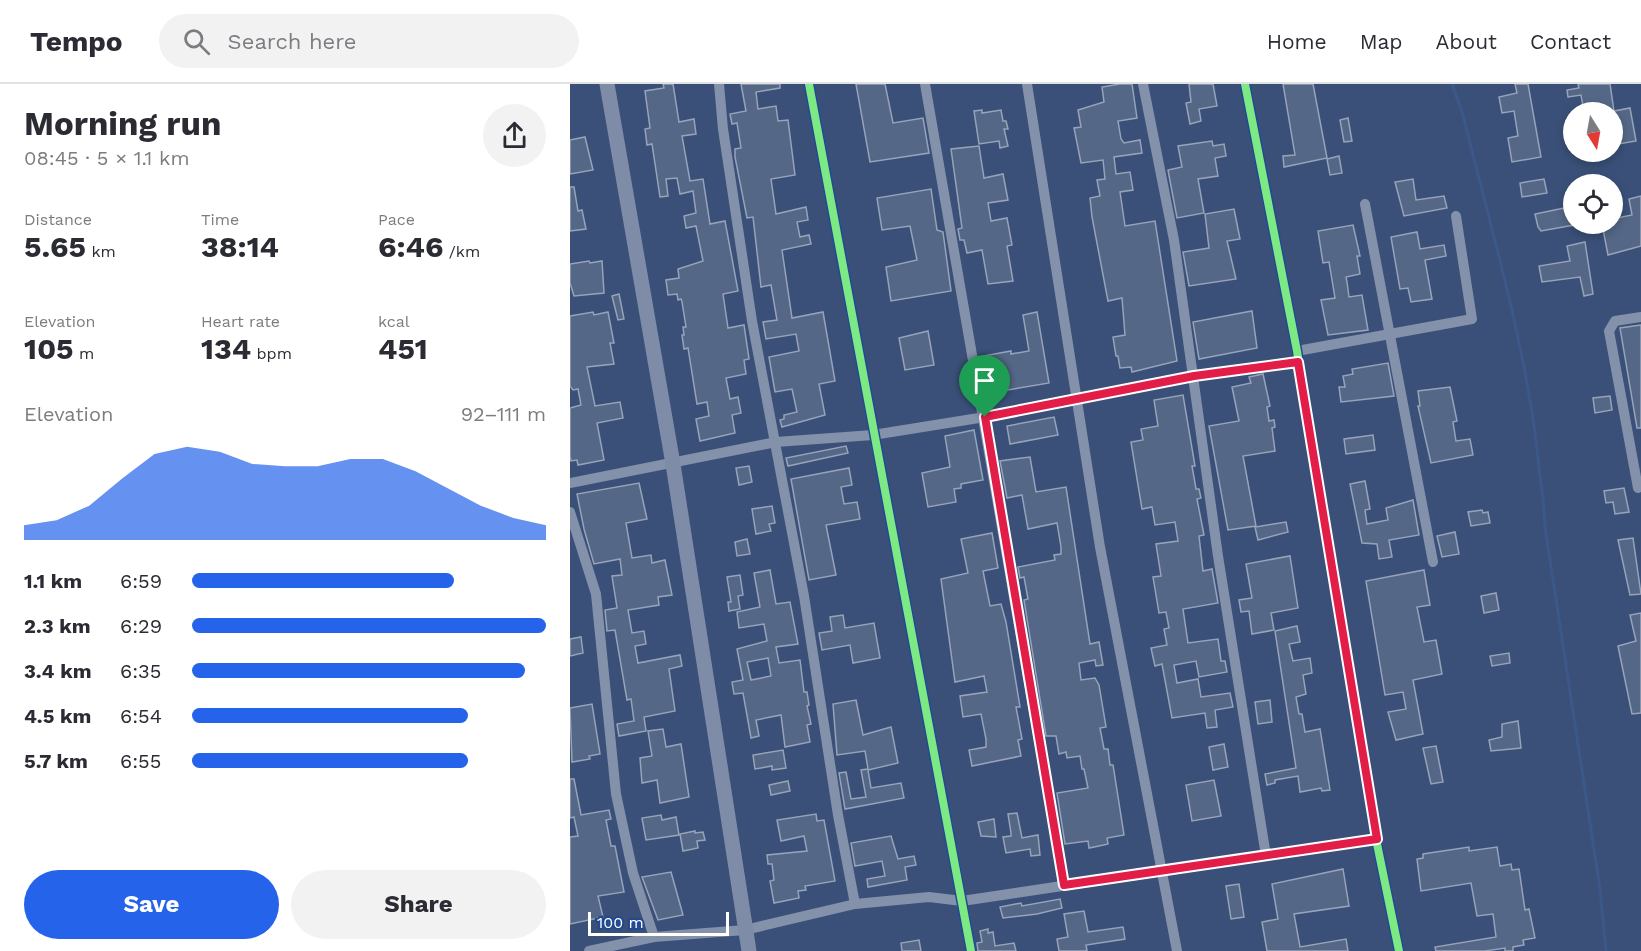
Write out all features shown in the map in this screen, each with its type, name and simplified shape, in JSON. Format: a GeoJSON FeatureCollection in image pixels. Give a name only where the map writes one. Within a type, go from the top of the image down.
{"type":"FeatureCollection","features":[{"type":"Feature","properties":{"kind":"street"},"geometry":{"type":"LineString","coordinates":[[607,84],[673,464],[749,951]]}},
{"type":"Feature","properties":{"kind":"street"},"geometry":{"type":"LineString","coordinates":[[719,84],[723,129],[751,310],[804,596],[838,815],[855,904]]}},
{"type":"Feature","properties":{"kind":"street"},"geometry":{"type":"LineString","coordinates":[[809,84],[970,951]]}},
{"type":"Feature","properties":{"kind":"street"},"geometry":{"type":"LineString","coordinates":[[925,84],[985,417],[1064,885]]}},
{"type":"Feature","properties":{"kind":"street"},"geometry":{"type":"LineString","coordinates":[[1027,84],[1100,547],[1177,951]]}},
{"type":"Feature","properties":{"kind":"street"},"geometry":{"type":"LineString","coordinates":[[1143,84],[1174,240],[1218,556],[1266,856]]}},
{"type":"Feature","properties":{"kind":"street"},"geometry":{"type":"LineString","coordinates":[[1245,84],[1298,356],[1377,839],[1399,951]]}},
{"type":"Feature","properties":{"kind":"street"},"geometry":{"type":"LineString","coordinates":[[1365,204],[1433,562]]}},
{"type":"Feature","properties":{"kind":"street"},"geometry":{"type":"LineString","coordinates":[[570,483],[776,442],[873,435],[985,417],[1077,397],[1298,356],[1472,319],[1455,216]]}},
{"type":"Feature","properties":{"kind":"street"},"geometry":{"type":"LineString","coordinates":[[1638,488],[1609,331],[1615,321],[1641,317]]}},
{"type":"Feature","properties":{"kind":"street"},"geometry":{"type":"LineString","coordinates":[[570,512],[596,594],[616,794],[633,873],[654,937]]}},
{"type":"Feature","properties":{"kind":"street"},"geometry":{"type":"LineString","coordinates":[[589,951],[654,937],[746,930],[855,904],[929,897],[962,901],[1377,839]]}},
{"type":"Feature","properties":{"kind":"building"},"geometry":{"type":"Polygon","coordinates":[[[663,84],[673,84],[679,122],[694,119],[696,134],[682,136],[690,181],[703,179],[710,224],[725,221],[738,291],[723,294],[728,328],[744,325],[749,359],[744,360],[746,374],[726,378],[730,399],[738,397],[741,413],[732,415],[735,433],[700,441],[696,419],[709,416],[707,402],[697,404],[688,348],[684,349],[682,335],[684,335],[683,327],[686,327],[682,302],[681,299],[678,300],[677,294],[668,295],[666,280],[679,278],[678,269],[703,261],[696,226],[686,228],[684,216],[696,213],[693,191],[680,194],[677,178],[666,179],[668,196],[660,197],[652,144],[647,145],[645,129],[650,128],[645,91],[664,88],[663,84]]]}},
{"type":"Feature","properties":{"kind":"building"},"geometry":{"type":"Polygon","coordinates":[[[741,84],[780,84],[780,88],[756,92],[758,109],[776,106],[778,121],[788,120],[795,175],[771,179],[776,214],[806,207],[808,220],[797,222],[800,237],[809,235],[811,244],[782,250],[792,318],[823,312],[835,381],[819,384],[825,415],[782,427],[780,420],[784,419],[784,415],[797,412],[792,389],[775,392],[769,357],[799,351],[796,334],[766,339],[763,322],[777,320],[771,285],[761,287],[753,217],[747,218],[735,157],[735,149],[741,148],[737,123],[732,124],[730,114],[746,111],[741,84]]]}},
{"type":"Feature","properties":{"kind":"building"},"geometry":{"type":"Polygon","coordinates":[[[856,84],[885,84],[893,123],[923,118],[929,153],[870,162],[856,84]]]}},
{"type":"Feature","properties":{"kind":"building"},"geometry":{"type":"Polygon","coordinates":[[[1132,84],[1137,118],[1118,121],[1121,139],[1124,143],[1140,140],[1142,153],[1114,157],[1116,174],[1130,172],[1133,190],[1120,192],[1125,226],[1155,221],[1177,361],[1132,372],[1131,367],[1120,368],[1118,356],[1116,356],[1113,337],[1125,335],[1122,298],[1108,301],[1092,217],[1090,198],[1100,196],[1097,180],[1105,179],[1103,160],[1081,163],[1074,128],[1081,127],[1078,110],[1104,102],[1102,87],[1132,84]]]}},
{"type":"Feature","properties":{"kind":"building"},"geometry":{"type":"Polygon","coordinates":[[[1189,84],[1213,84],[1217,106],[1199,109],[1201,121],[1190,124],[1186,103],[1191,102],[1189,84]]]}},
{"type":"Feature","properties":{"kind":"building"},"geometry":{"type":"Polygon","coordinates":[[[1283,84],[1313,84],[1327,158],[1284,167],[1283,156],[1295,155],[1283,84]]]}},
{"type":"Feature","properties":{"kind":"building"},"geometry":{"type":"Polygon","coordinates":[[[1515,84],[1528,84],[1541,157],[1512,162],[1508,138],[1518,136],[1514,111],[1502,113],[1499,97],[1517,93],[1515,84]]]}},
{"type":"Feature","properties":{"kind":"building"},"geometry":{"type":"Polygon","coordinates":[[[1578,84],[1610,84],[1613,102],[1582,102],[1581,95],[1568,97],[1567,90],[1579,88],[1578,84]]]}},
{"type":"Feature","properties":{"kind":"building"},"geometry":{"type":"Polygon","coordinates":[[[1630,108],[1636,141],[1623,143],[1623,109],[1630,108]]]}},
{"type":"Feature","properties":{"kind":"building"},"geometry":{"type":"Polygon","coordinates":[[[982,110],[982,113],[1001,110],[1003,121],[1006,121],[1008,129],[1004,129],[1008,146],[1000,148],[999,141],[979,144],[974,111],[982,110]]]}},
{"type":"Feature","properties":{"kind":"building"},"geometry":{"type":"Polygon","coordinates":[[[1348,118],[1352,141],[1344,142],[1340,120],[1348,118]]]}},
{"type":"Feature","properties":{"kind":"building"},"geometry":{"type":"Polygon","coordinates":[[[585,137],[593,170],[570,174],[570,140],[585,137]]]}},
{"type":"Feature","properties":{"kind":"building"},"geometry":{"type":"Polygon","coordinates":[[[1212,141],[1213,146],[1224,144],[1226,156],[1215,158],[1218,176],[1198,179],[1204,213],[1177,218],[1168,170],[1182,167],[1178,146],[1212,141]]]}},
{"type":"Feature","properties":{"kind":"building"},"geometry":{"type":"Polygon","coordinates":[[[979,146],[984,178],[1003,174],[1008,200],[988,203],[991,221],[1007,218],[1012,245],[1007,246],[1013,281],[988,284],[982,250],[967,253],[964,240],[960,240],[958,229],[962,228],[951,149],[979,146]]]}},
{"type":"Feature","properties":{"kind":"building"},"geometry":{"type":"Polygon","coordinates":[[[1339,156],[1342,173],[1330,175],[1327,159],[1339,156]]]}},
{"type":"Feature","properties":{"kind":"building"},"geometry":{"type":"Polygon","coordinates":[[[1413,179],[1416,200],[1444,196],[1447,208],[1404,216],[1395,182],[1413,179]]]}},
{"type":"Feature","properties":{"kind":"building"},"geometry":{"type":"Polygon","coordinates":[[[1544,179],[1547,193],[1522,197],[1520,183],[1544,179]]]}},
{"type":"Feature","properties":{"kind":"building"},"geometry":{"type":"Polygon","coordinates":[[[570,187],[574,187],[578,211],[582,210],[586,229],[570,231],[570,187]]]}},
{"type":"Feature","properties":{"kind":"building"},"geometry":{"type":"Polygon","coordinates":[[[931,189],[937,230],[943,232],[951,291],[891,301],[886,267],[917,260],[910,226],[882,230],[877,198],[931,189]]]}},
{"type":"Feature","properties":{"kind":"building"},"geometry":{"type":"Polygon","coordinates":[[[1641,196],[1641,246],[1608,255],[1604,234],[1623,234],[1623,217],[1632,215],[1629,199],[1641,196]]]}},
{"type":"Feature","properties":{"kind":"building"},"geometry":{"type":"Polygon","coordinates":[[[1563,208],[1563,227],[1541,231],[1535,214],[1563,208]]]}},
{"type":"Feature","properties":{"kind":"building"},"geometry":{"type":"Polygon","coordinates":[[[1234,209],[1240,239],[1227,241],[1236,279],[1189,286],[1183,252],[1209,248],[1205,214],[1234,209]]]}},
{"type":"Feature","properties":{"kind":"building"},"geometry":{"type":"Polygon","coordinates":[[[1353,225],[1360,256],[1357,256],[1360,274],[1346,277],[1349,297],[1362,295],[1368,330],[1328,335],[1321,300],[1335,298],[1329,262],[1323,263],[1318,231],[1353,225]]]}},
{"type":"Feature","properties":{"kind":"building"},"geometry":{"type":"Polygon","coordinates":[[[1417,232],[1420,249],[1444,245],[1446,256],[1425,260],[1432,299],[1411,302],[1408,288],[1400,289],[1391,237],[1417,232]]]}},
{"type":"Feature","properties":{"kind":"building"},"geometry":{"type":"Polygon","coordinates":[[[1585,242],[1593,294],[1584,296],[1580,277],[1542,282],[1539,266],[1570,261],[1567,246],[1585,242]]]}},
{"type":"Feature","properties":{"kind":"building"},"geometry":{"type":"Polygon","coordinates":[[[589,261],[590,263],[602,261],[604,293],[574,296],[570,283],[570,264],[589,261]]]}},
{"type":"Feature","properties":{"kind":"building"},"geometry":{"type":"Polygon","coordinates":[[[619,294],[624,319],[618,320],[612,296],[619,294]]]}},
{"type":"Feature","properties":{"kind":"building"},"geometry":{"type":"Polygon","coordinates":[[[1252,311],[1257,348],[1199,359],[1193,322],[1252,311]]]}},
{"type":"Feature","properties":{"kind":"building"},"geometry":{"type":"Polygon","coordinates":[[[593,312],[594,315],[608,312],[614,343],[610,343],[614,364],[587,367],[595,406],[620,402],[623,418],[597,423],[604,460],[578,465],[577,460],[571,461],[570,456],[570,408],[581,405],[578,389],[573,390],[570,386],[570,316],[593,312]]]}},
{"type":"Feature","properties":{"kind":"building"},"geometry":{"type":"Polygon","coordinates":[[[1037,312],[1049,383],[990,393],[983,356],[1011,351],[1011,354],[1029,351],[1023,315],[1037,312]]]}},
{"type":"Feature","properties":{"kind":"building"},"geometry":{"type":"Polygon","coordinates":[[[1641,325],[1641,428],[1637,428],[1620,328],[1641,325]]]}},
{"type":"Feature","properties":{"kind":"building"},"geometry":{"type":"Polygon","coordinates":[[[928,331],[934,365],[905,370],[899,338],[928,331]]]}},
{"type":"Feature","properties":{"kind":"building"},"geometry":{"type":"Polygon","coordinates":[[[1388,363],[1394,396],[1341,402],[1339,387],[1345,387],[1343,376],[1353,374],[1352,369],[1388,363]]]}},
{"type":"Feature","properties":{"kind":"building"},"geometry":{"type":"Polygon","coordinates":[[[1263,374],[1270,406],[1267,407],[1269,421],[1274,420],[1275,427],[1272,428],[1275,451],[1243,456],[1256,526],[1228,530],[1209,426],[1239,421],[1232,387],[1251,383],[1249,377],[1263,374]]]}},
{"type":"Feature","properties":{"kind":"building"},"geometry":{"type":"Polygon","coordinates":[[[1450,387],[1457,421],[1453,422],[1456,441],[1470,439],[1473,455],[1431,463],[1418,406],[1420,406],[1418,391],[1450,387]]]}},
{"type":"Feature","properties":{"kind":"building"},"geometry":{"type":"Polygon","coordinates":[[[1183,395],[1195,466],[1192,466],[1196,489],[1199,489],[1201,498],[1197,499],[1204,535],[1199,536],[1203,571],[1212,569],[1218,603],[1183,609],[1188,643],[1218,639],[1221,661],[1225,661],[1227,672],[1199,677],[1196,661],[1174,665],[1177,683],[1198,679],[1201,697],[1230,693],[1233,707],[1215,710],[1217,727],[1207,728],[1205,713],[1172,718],[1162,664],[1155,666],[1151,648],[1167,645],[1164,629],[1169,628],[1166,612],[1159,613],[1153,577],[1161,576],[1156,544],[1178,541],[1175,522],[1155,525],[1152,507],[1142,509],[1131,442],[1143,440],[1141,429],[1158,426],[1154,400],[1183,395]]]}},
{"type":"Feature","properties":{"kind":"building"},"geometry":{"type":"Polygon","coordinates":[[[1610,396],[1612,410],[1595,413],[1593,398],[1610,396]]]}},
{"type":"Feature","properties":{"kind":"building"},"geometry":{"type":"Polygon","coordinates":[[[1054,417],[1058,435],[1010,444],[1007,426],[1054,417]]]}},
{"type":"Feature","properties":{"kind":"building"},"geometry":{"type":"Polygon","coordinates":[[[974,430],[983,480],[961,484],[961,488],[954,489],[956,502],[928,507],[922,473],[950,467],[945,436],[974,430]]]}},
{"type":"Feature","properties":{"kind":"building"},"geometry":{"type":"Polygon","coordinates":[[[1373,435],[1375,450],[1346,454],[1344,439],[1373,435]]]}},
{"type":"Feature","properties":{"kind":"building"},"geometry":{"type":"Polygon","coordinates":[[[846,446],[848,453],[788,466],[786,458],[846,446]]]}},
{"type":"Feature","properties":{"kind":"building"},"geometry":{"type":"Polygon","coordinates":[[[1030,457],[1036,492],[1066,487],[1090,644],[1099,642],[1103,665],[1096,666],[1095,660],[1079,663],[1081,680],[1095,678],[1099,685],[1106,727],[1100,728],[1104,749],[1108,749],[1110,765],[1113,765],[1124,835],[1107,838],[1108,844],[1089,848],[1088,841],[1065,844],[1057,793],[1088,788],[1080,756],[1067,758],[1066,752],[1059,754],[1056,736],[1046,736],[1024,600],[1028,599],[1024,577],[1020,578],[1018,567],[1055,560],[1054,555],[1061,554],[1057,523],[1028,529],[1022,495],[1007,498],[1000,461],[1030,457]]]}},
{"type":"Feature","properties":{"kind":"building"},"geometry":{"type":"Polygon","coordinates":[[[749,466],[752,482],[739,485],[736,468],[749,466]]]}},
{"type":"Feature","properties":{"kind":"building"},"geometry":{"type":"Polygon","coordinates":[[[849,468],[852,485],[841,487],[844,504],[857,502],[860,519],[826,525],[836,575],[809,580],[791,479],[849,468]]]}},
{"type":"Feature","properties":{"kind":"building"},"geometry":{"type":"Polygon","coordinates":[[[1365,481],[1370,509],[1365,510],[1367,524],[1388,520],[1386,508],[1413,500],[1419,535],[1389,540],[1392,557],[1379,559],[1377,544],[1362,543],[1350,484],[1365,481]]]}},
{"type":"Feature","properties":{"kind":"building"},"geometry":{"type":"Polygon","coordinates":[[[639,483],[647,519],[626,523],[632,558],[651,555],[652,563],[665,560],[672,595],[658,597],[659,605],[628,610],[632,633],[644,631],[646,644],[635,646],[638,663],[680,655],[682,666],[669,669],[675,711],[644,717],[646,731],[619,736],[617,724],[634,721],[631,699],[627,700],[615,630],[607,631],[605,610],[617,608],[612,576],[622,575],[620,559],[594,564],[577,494],[639,483]]]}},
{"type":"Feature","properties":{"kind":"building"},"geometry":{"type":"Polygon","coordinates":[[[1624,488],[1629,512],[1615,514],[1613,502],[1606,503],[1604,491],[1624,488]]]}},
{"type":"Feature","properties":{"kind":"building"},"geometry":{"type":"Polygon","coordinates":[[[772,506],[775,523],[769,524],[771,531],[756,534],[752,509],[772,506]]]}},
{"type":"Feature","properties":{"kind":"building"},"geometry":{"type":"Polygon","coordinates":[[[1482,510],[1483,513],[1488,512],[1490,523],[1471,526],[1468,512],[1482,510]]]}},
{"type":"Feature","properties":{"kind":"building"},"geometry":{"type":"Polygon","coordinates":[[[1286,522],[1288,532],[1258,540],[1255,527],[1286,522]]]}},
{"type":"Feature","properties":{"kind":"building"},"geometry":{"type":"Polygon","coordinates":[[[1455,532],[1459,554],[1442,557],[1437,536],[1455,532]]]}},
{"type":"Feature","properties":{"kind":"building"},"geometry":{"type":"Polygon","coordinates":[[[992,533],[998,568],[983,571],[990,606],[1001,604],[1006,622],[1020,707],[1016,707],[1022,739],[1018,740],[1021,756],[972,766],[969,750],[986,747],[986,739],[981,714],[963,717],[960,696],[987,692],[984,676],[955,682],[941,579],[968,573],[961,539],[992,533]]]}},
{"type":"Feature","properties":{"kind":"building"},"geometry":{"type":"Polygon","coordinates":[[[1633,538],[1641,594],[1630,595],[1618,540],[1633,538]]]}},
{"type":"Feature","properties":{"kind":"building"},"geometry":{"type":"Polygon","coordinates":[[[747,539],[750,554],[737,556],[735,542],[747,539]]]}},
{"type":"Feature","properties":{"kind":"building"},"geometry":{"type":"Polygon","coordinates":[[[1290,556],[1298,608],[1271,613],[1274,630],[1252,634],[1249,611],[1241,612],[1239,600],[1252,598],[1246,564],[1290,556]]]}},
{"type":"Feature","properties":{"kind":"building"},"geometry":{"type":"Polygon","coordinates":[[[770,570],[776,604],[790,602],[798,644],[776,647],[779,663],[800,660],[804,692],[807,692],[809,705],[807,706],[811,724],[807,725],[810,742],[785,747],[781,715],[756,720],[759,736],[751,738],[743,693],[734,694],[732,682],[743,680],[737,649],[767,641],[764,624],[739,628],[737,612],[760,607],[754,573],[770,570]],[[768,658],[747,662],[751,680],[771,676],[768,658]]]}},
{"type":"Feature","properties":{"kind":"building"},"geometry":{"type":"Polygon","coordinates":[[[1424,570],[1430,605],[1417,607],[1424,642],[1436,640],[1442,674],[1413,680],[1423,734],[1396,740],[1388,712],[1406,709],[1403,692],[1385,695],[1366,581],[1424,570]]]}},
{"type":"Feature","properties":{"kind":"building"},"geometry":{"type":"Polygon","coordinates":[[[740,575],[743,595],[738,596],[740,609],[729,611],[728,602],[731,602],[727,577],[740,575]]]}},
{"type":"Feature","properties":{"kind":"building"},"geometry":{"type":"Polygon","coordinates":[[[1496,593],[1499,610],[1484,613],[1481,596],[1496,593]]]}},
{"type":"Feature","properties":{"kind":"building"},"geometry":{"type":"Polygon","coordinates":[[[1641,613],[1641,713],[1632,714],[1618,646],[1636,641],[1630,615],[1641,613]]]}},
{"type":"Feature","properties":{"kind":"building"},"geometry":{"type":"Polygon","coordinates":[[[843,615],[845,628],[874,623],[880,658],[853,663],[850,645],[822,650],[819,633],[832,631],[830,617],[843,615]]]}},
{"type":"Feature","properties":{"kind":"building"},"geometry":{"type":"Polygon","coordinates":[[[1297,626],[1300,642],[1289,644],[1293,661],[1310,658],[1312,673],[1303,675],[1306,694],[1296,697],[1299,714],[1302,714],[1305,732],[1320,729],[1330,790],[1322,791],[1321,788],[1300,792],[1298,776],[1275,780],[1275,783],[1267,785],[1265,774],[1296,768],[1275,631],[1297,626]]]}},
{"type":"Feature","properties":{"kind":"building"},"geometry":{"type":"Polygon","coordinates":[[[581,637],[583,653],[570,656],[570,639],[581,637]]]}},
{"type":"Feature","properties":{"kind":"building"},"geometry":{"type":"Polygon","coordinates":[[[1509,653],[1510,663],[1492,666],[1490,656],[1509,653]]]}},
{"type":"Feature","properties":{"kind":"building"},"geometry":{"type":"Polygon","coordinates":[[[856,700],[863,735],[891,727],[898,763],[868,770],[871,788],[901,783],[904,798],[845,809],[839,773],[846,772],[851,799],[866,797],[861,770],[868,769],[865,751],[837,755],[833,704],[856,700]]]}},
{"type":"Feature","properties":{"kind":"building"},"geometry":{"type":"Polygon","coordinates":[[[1270,700],[1272,722],[1258,724],[1255,702],[1270,700]]]}},
{"type":"Feature","properties":{"kind":"building"},"geometry":{"type":"Polygon","coordinates":[[[592,704],[600,754],[589,756],[590,759],[572,762],[570,708],[592,704]]]}},
{"type":"Feature","properties":{"kind":"building"},"geometry":{"type":"Polygon","coordinates":[[[1518,721],[1521,748],[1491,751],[1489,740],[1502,737],[1502,724],[1518,721]]]}},
{"type":"Feature","properties":{"kind":"building"},"geometry":{"type":"Polygon","coordinates":[[[663,729],[666,747],[681,744],[689,797],[660,803],[657,780],[642,783],[640,758],[652,756],[648,731],[663,729]]]}},
{"type":"Feature","properties":{"kind":"building"},"geometry":{"type":"Polygon","coordinates":[[[1224,744],[1228,767],[1213,770],[1209,747],[1224,744]]]}},
{"type":"Feature","properties":{"kind":"building"},"geometry":{"type":"Polygon","coordinates":[[[1436,746],[1443,782],[1431,784],[1423,748],[1436,746]]]}},
{"type":"Feature","properties":{"kind":"building"},"geometry":{"type":"Polygon","coordinates":[[[783,750],[786,768],[772,770],[772,766],[755,769],[753,755],[783,750]]]}},
{"type":"Feature","properties":{"kind":"building"},"geometry":{"type":"Polygon","coordinates":[[[570,779],[574,779],[581,815],[609,810],[611,819],[606,820],[611,846],[615,846],[624,892],[598,896],[603,917],[570,924],[570,837],[578,836],[574,817],[570,818],[570,779]]]}},
{"type":"Feature","properties":{"kind":"building"},"geometry":{"type":"Polygon","coordinates":[[[1214,780],[1221,816],[1192,821],[1186,785],[1214,780]]]}},
{"type":"Feature","properties":{"kind":"building"},"geometry":{"type":"Polygon","coordinates":[[[788,781],[790,791],[771,795],[769,785],[788,781]]]}},
{"type":"Feature","properties":{"kind":"building"},"geometry":{"type":"Polygon","coordinates":[[[1017,813],[1022,838],[1038,835],[1040,855],[1031,856],[1030,849],[1006,853],[1003,837],[1011,836],[1008,814],[1017,813]]]}},
{"type":"Feature","properties":{"kind":"building"},"geometry":{"type":"Polygon","coordinates":[[[816,814],[817,821],[824,820],[835,881],[805,886],[806,890],[798,891],[799,898],[774,903],[770,881],[774,880],[772,864],[768,864],[767,855],[807,851],[804,836],[781,841],[777,820],[816,814]]]}},
{"type":"Feature","properties":{"kind":"building"},"geometry":{"type":"Polygon","coordinates":[[[661,815],[662,820],[676,817],[679,835],[646,840],[642,818],[661,815]]]}},
{"type":"Feature","properties":{"kind":"building"},"geometry":{"type":"Polygon","coordinates":[[[994,819],[996,837],[981,836],[978,822],[994,819]]]}},
{"type":"Feature","properties":{"kind":"building"},"geometry":{"type":"Polygon","coordinates":[[[695,831],[695,833],[703,832],[705,840],[697,841],[698,848],[683,851],[680,834],[695,831]]]}},
{"type":"Feature","properties":{"kind":"building"},"geometry":{"type":"Polygon","coordinates":[[[891,836],[898,859],[914,856],[916,865],[905,867],[907,880],[868,887],[867,879],[885,876],[882,861],[855,866],[851,843],[891,836]]]}},
{"type":"Feature","properties":{"kind":"building"},"geometry":{"type":"Polygon","coordinates":[[[1469,847],[1469,851],[1497,847],[1500,866],[1511,864],[1512,870],[1519,869],[1525,910],[1529,909],[1535,938],[1523,940],[1524,945],[1513,947],[1513,951],[1505,951],[1505,948],[1485,951],[1436,951],[1435,947],[1496,937],[1493,914],[1477,916],[1471,883],[1421,891],[1417,859],[1423,858],[1423,854],[1469,847]]]}},
{"type":"Feature","properties":{"kind":"building"},"geometry":{"type":"Polygon","coordinates":[[[1343,869],[1349,906],[1294,914],[1300,947],[1346,939],[1348,951],[1267,951],[1262,922],[1278,919],[1272,884],[1343,869]]]}},
{"type":"Feature","properties":{"kind":"building"},"geometry":{"type":"Polygon","coordinates":[[[671,872],[683,915],[658,920],[642,877],[671,872]]]}},
{"type":"Feature","properties":{"kind":"building"},"geometry":{"type":"Polygon","coordinates":[[[1239,884],[1244,917],[1231,919],[1226,886],[1239,884]]]}},
{"type":"Feature","properties":{"kind":"building"},"geometry":{"type":"Polygon","coordinates":[[[1060,899],[1062,908],[1037,914],[1003,918],[1000,907],[1021,903],[1022,906],[1060,899]]]}},
{"type":"Feature","properties":{"kind":"building"},"geometry":{"type":"Polygon","coordinates":[[[1084,911],[1088,932],[1123,927],[1125,939],[1086,945],[1087,950],[1085,951],[1059,951],[1057,939],[1068,937],[1064,914],[1084,911]]]}},
{"type":"Feature","properties":{"kind":"building"},"geometry":{"type":"Polygon","coordinates":[[[988,929],[988,933],[993,932],[995,946],[1014,943],[1016,951],[978,951],[977,943],[982,942],[980,931],[988,929]]]}},
{"type":"Feature","properties":{"kind":"building"},"geometry":{"type":"Polygon","coordinates":[[[919,940],[921,951],[902,951],[901,943],[919,940]]]}},
{"type":"Feature","properties":{"kind":"waterway"},"geometry":{"type":"LineString","coordinates":[[1452,84],[1463,115],[1495,240],[1524,366],[1537,450],[1545,527],[1600,889],[1606,951]]}},
{"type":"Feature","properties":{"kind":"cycle path"},"geometry":{"type":"LineString","coordinates":[[809,84],[971,951]]}},
{"type":"Feature","properties":{"kind":"cycle path"},"geometry":{"type":"LineString","coordinates":[[1245,84],[1297,351],[1376,839],[1399,951]]}},
{"type":"Feature","properties":{"kind":"route"},"geometry":{"type":"LineString","coordinates":[[1298,362],[1377,839],[1064,885],[985,417],[1077,397],[1194,376],[1298,362]]}}]}
